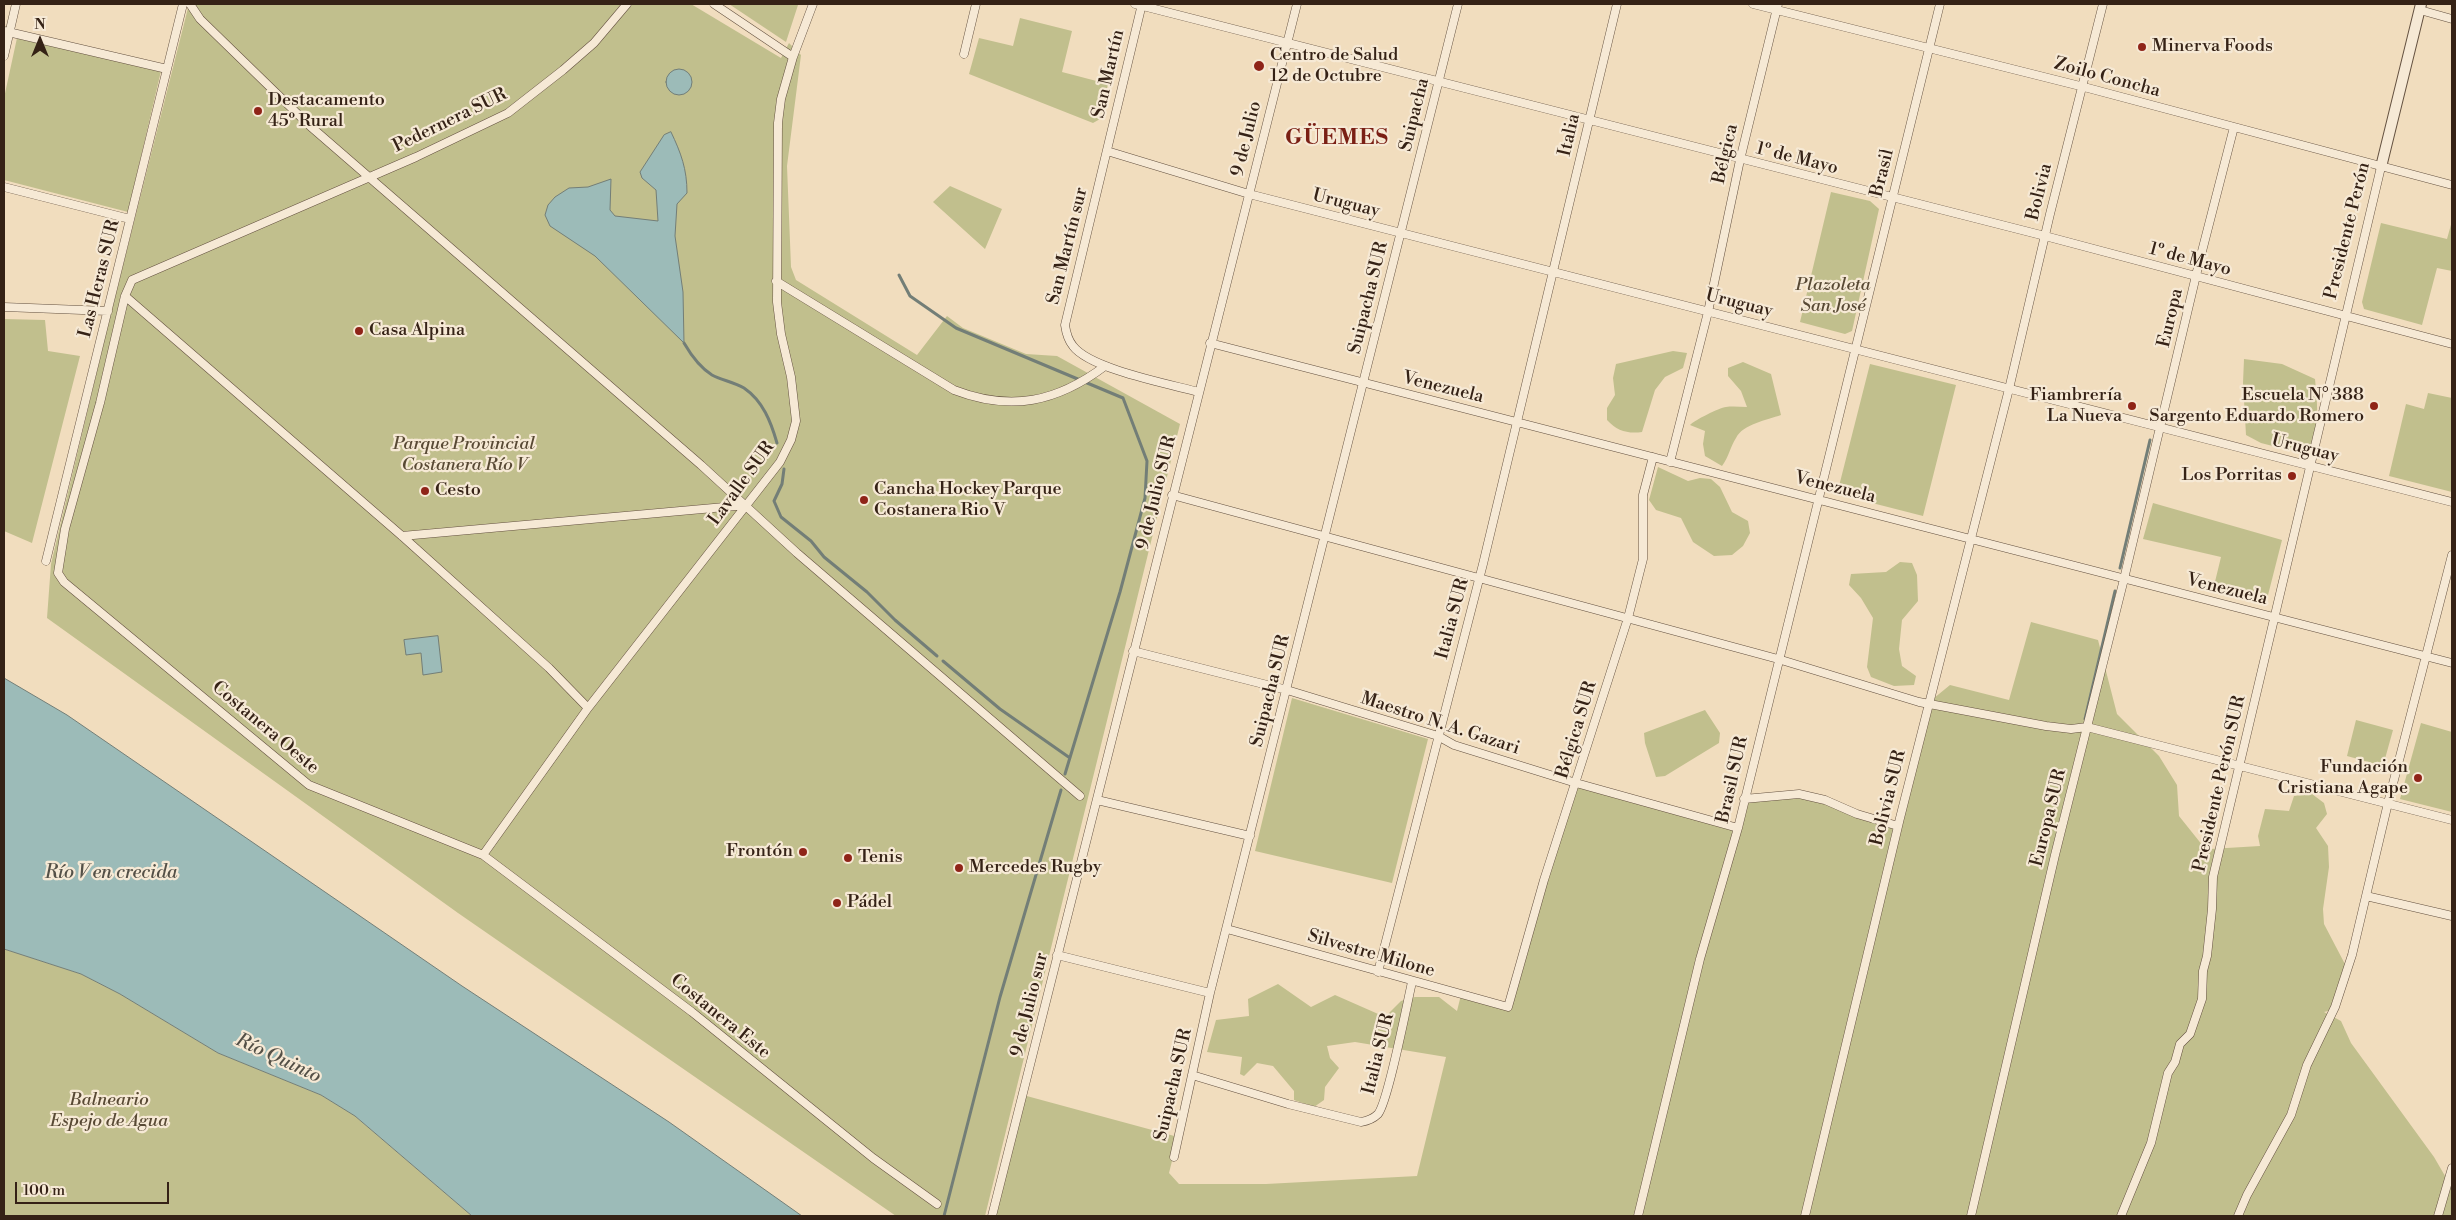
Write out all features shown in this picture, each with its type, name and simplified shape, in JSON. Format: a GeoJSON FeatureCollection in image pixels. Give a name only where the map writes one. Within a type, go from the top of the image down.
{"type":"FeatureCollection","features":[{"type":"Feature","properties":{"kind":"street"},"geometry":{"type":"LineString","coordinates":[[4,56],[6,32],[16,4]]}},
{"type":"Feature","properties":{"kind":"street","name":"Las Heras SUR"},"geometry":{"type":"LineString","coordinates":[[46,561],[184,4]]}},
{"type":"Feature","properties":{"kind":"street"},"geometry":{"type":"LineString","coordinates":[[190,4],[200,19],[310,126],[747,506],[797,553],[1080,796]]}},
{"type":"Feature","properties":{"kind":"street","name":"Pedernera SUR"},"geometry":{"type":"LineString","coordinates":[[125,296],[132,280],[416,157],[508,113],[594,43],[627,4]]}},
{"type":"Feature","properties":{"kind":"street"},"geometry":{"type":"LineString","coordinates":[[714,4],[793,57]]}},
{"type":"Feature","properties":{"kind":"street","name":"Lavalle SUR"},"geometry":{"type":"LineString","coordinates":[[483,855],[588,708],[780,462],[791,440],[796,421],[791,377],[779,322],[776,280],[778,123],[781,99],[793,57],[813,4]]}},
{"type":"Feature","properties":{"kind":"street"},"geometry":{"type":"LineString","coordinates":[[964,54],[976,4]]}},
{"type":"Feature","properties":{"kind":"street","name":"1º de Mayo"},"geometry":{"type":"LineString","coordinates":[[1139,4],[1740,160],[2045,236],[2452,344]]}},
{"type":"Feature","properties":{"kind":"street","name":"San Martín"},"geometry":{"type":"LineString","coordinates":[[1107,152],[1139,4]]}},
{"type":"Feature","properties":{"kind":"street","name":"9 de Julio"},"geometry":{"type":"LineString","coordinates":[[1249,194],[1297,4]]}},
{"type":"Feature","properties":{"kind":"street","name":"Suipacha"},"geometry":{"type":"LineString","coordinates":[[1401,233],[1458,4]]}},
{"type":"Feature","properties":{"kind":"street","name":"Italia"},"geometry":{"type":"LineString","coordinates":[[1553,272],[1617,4]]}},
{"type":"Feature","properties":{"kind":"street","name":"Zoilo Concha"},"geometry":{"type":"LineString","coordinates":[[1753,4],[1777,7],[1929,49],[2084,87],[2452,185]]}},
{"type":"Feature","properties":{"kind":"street","name":"Brasil"},"geometry":{"type":"LineString","coordinates":[[1856,350],[1940,4]]}},
{"type":"Feature","properties":{"kind":"street","name":"Bolivia"},"geometry":{"type":"LineString","coordinates":[[2009,389],[2045,236],[2104,4]]}},
{"type":"Feature","properties":{"kind":"street","name":"Bélgica"},"geometry":{"type":"LineString","coordinates":[[1708,312],[1740,160],[1777,7]]}},
{"type":"Feature","properties":{"kind":"street"},"geometry":{"type":"LineString","coordinates":[[2420,7],[2452,19]]}},
{"type":"Feature","properties":{"kind":"street","name":"Presidente Perón"},"geometry":{"type":"LineString","coordinates":[[2311,466],[2345,316],[2420,7]]}},
{"type":"Feature","properties":{"kind":"street"},"geometry":{"type":"LineString","coordinates":[[6,32],[167,69]]}},
{"type":"Feature","properties":{"kind":"street","name":"Europa"},"geometry":{"type":"LineString","coordinates":[[2160,428],[2234,127]]}},
{"type":"Feature","properties":{"kind":"street","name":"Uruguay"},"geometry":{"type":"LineString","coordinates":[[1107,152],[1249,194],[2452,502]]}},
{"type":"Feature","properties":{"kind":"street","name":"San Martín sur"},"geometry":{"type":"LineString","coordinates":[[1104,366],[1082,355],[1072,346],[1065,325],[1107,152]]}},
{"type":"Feature","properties":{"kind":"street"},"geometry":{"type":"LineString","coordinates":[[4,187],[130,218]]}},
{"type":"Feature","properties":{"kind":"street","name":"9 de Julio SUR"},"geometry":{"type":"LineString","coordinates":[[1097,800],[1210,343],[1249,194]]}},
{"type":"Feature","properties":{"kind":"street","name":"Suipacha SUR"},"geometry":{"type":"LineString","coordinates":[[1174,1157],[1210,993],[1401,233]]}},
{"type":"Feature","properties":{"kind":"street","name":"Italia SUR"},"geometry":{"type":"LineString","coordinates":[[1378,972],[1479,577],[1553,272]]}},
{"type":"Feature","properties":{"kind":"street"},"geometry":{"type":"LineString","coordinates":[[776,280],[954,390],[979,400],[1021,403],[1077,385],[1104,366],[1198,392]]}},
{"type":"Feature","properties":{"kind":"street"},"geometry":{"type":"LineString","coordinates":[[125,296],[402,536],[549,668],[588,708]]}},
{"type":"Feature","properties":{"kind":"street","name":"Costanera Oeste"},"geometry":{"type":"LineString","coordinates":[[125,296],[100,402],[65,529],[58,573],[64,582],[308,785],[483,855]]}},
{"type":"Feature","properties":{"kind":"street"},"geometry":{"type":"LineString","coordinates":[[4,307],[108,311]]}},
{"type":"Feature","properties":{"kind":"street"},"geometry":{"type":"LineString","coordinates":[[1670,462],[1708,312]]}},
{"type":"Feature","properties":{"kind":"street","name":"Venezuela"},"geometry":{"type":"LineString","coordinates":[[1210,343],[2452,663]]}},
{"type":"Feature","properties":{"kind":"street","name":"Brasil SUR"},"geometry":{"type":"LineString","coordinates":[[1638,1216],[1700,959],[1738,828],[1778,659],[1856,350]]}},
{"type":"Feature","properties":{"kind":"street","name":"Bolivia SUR"},"geometry":{"type":"LineString","coordinates":[[1805,1216],[1928,703],[2009,389]]}},
{"type":"Feature","properties":{"kind":"street","name":"Europa SUR"},"geometry":{"type":"LineString","coordinates":[[1971,1216],[2053,861],[2160,428]]}},
{"type":"Feature","properties":{"kind":"street","name":"Bélgica SUR"},"geometry":{"type":"LineString","coordinates":[[1508,1007],[1544,880],[1628,618],[1642,560],[1642,496],[1653,457]]}},
{"type":"Feature","properties":{"kind":"street","name":"Presidente Perón SUR"},"geometry":{"type":"LineString","coordinates":[[2122,1216],[2151,1143],[2168,1072],[2175,1062],[2180,1044],[2190,1034],[2202,999],[2202,971],[2207,956],[2213,877],[2273,617],[2311,466]]}},
{"type":"Feature","properties":{"kind":"street"},"geometry":{"type":"LineString","coordinates":[[1172,495],[1778,659],[1928,703],[2046,726],[2087,727],[2240,764],[2452,820]]}},
{"type":"Feature","properties":{"kind":"street"},"geometry":{"type":"LineString","coordinates":[[402,536],[747,506]]}},
{"type":"Feature","properties":{"kind":"street"},"geometry":{"type":"LineString","coordinates":[[2238,1216],[2247,1195],[2291,1115],[2307,1065],[2335,1007],[2352,955],[2388,803],[2452,555]]}},
{"type":"Feature","properties":{"kind":"street","name":"Maestro N. A. Gazari"},"geometry":{"type":"LineString","coordinates":[[1133,651],[1287,690],[1438,736],[1454,745],[1576,783],[1738,828]]}},
{"type":"Feature","properties":{"kind":"street"},"geometry":{"type":"LineString","coordinates":[[1744,799],[1800,794],[1825,800],[1857,814],[1898,826]]}},
{"type":"Feature","properties":{"kind":"street"},"geometry":{"type":"LineString","coordinates":[[1097,800],[1250,836]]}},
{"type":"Feature","properties":{"kind":"street","name":"9 de Julio sur"},"geometry":{"type":"LineString","coordinates":[[992,1216],[1097,800]]}},
{"type":"Feature","properties":{"kind":"street","name":"Costanera Este"},"geometry":{"type":"LineString","coordinates":[[483,855],[692,1012],[873,1158],[937,1204]]}},
{"type":"Feature","properties":{"kind":"street"},"geometry":{"type":"LineString","coordinates":[[2366,896],[2452,916]]}},
{"type":"Feature","properties":{"kind":"street","name":"Silvestre Milone"},"geometry":{"type":"LineString","coordinates":[[1226,929],[1508,1007]]}},
{"type":"Feature","properties":{"kind":"street"},"geometry":{"type":"LineString","coordinates":[[1057,955],[1210,993]]}},
{"type":"Feature","properties":{"kind":"street","name":"Italia SUR"},"geometry":{"type":"LineString","coordinates":[[1192,1075],[1288,1104],[1361,1122],[1370,1120],[1379,1113],[1412,982]]}},
{"type":"Feature","properties":{"kind":"street"},"geometry":{"type":"LineString","coordinates":[[2438,1216],[2452,1168]]}},
{"type":"Feature","properties":{"kind":"green space","name":"Parque Provincial Costanera Río V"},"geometry":{"type":"Polygon","coordinates":[[[189,4],[691,4],[781,58],[789,43],[801,55],[787,166],[791,267],[796,280],[917,355],[947,316],[963,328],[1026,354],[1057,356],[1180,424],[985,1216],[896,1216],[458,913],[47,618],[51,564],[108,325],[189,4]]]}},
{"type":"Feature","properties":{"kind":"green space"},"geometry":{"type":"Polygon","coordinates":[[[729,4],[796,4],[798,5],[786,42],[729,4]]]}},
{"type":"Feature","properties":{"kind":"green space"},"geometry":{"type":"Polygon","coordinates":[[[1020,18],[1072,31],[1062,72],[1108,84],[1100,119],[1093,123],[969,74],[979,38],[1013,46],[1020,18]]]}},
{"type":"Feature","properties":{"kind":"green space"},"geometry":{"type":"Polygon","coordinates":[[[17,38],[161,71],[128,212],[4,180],[4,98],[17,38]]]}},
{"type":"Feature","properties":{"kind":"green space"},"geometry":{"type":"Polygon","coordinates":[[[950,186],[1002,209],[985,249],[933,202],[950,186]]]}},
{"type":"Feature","properties":{"kind":"green space","name":"Plazoleta San José"},"geometry":{"type":"Polygon","coordinates":[[[1831,192],[1870,201],[1879,209],[1852,331],[1845,334],[1800,322],[1831,192]]]}},
{"type":"Feature","properties":{"kind":"green space"},"geometry":{"type":"Polygon","coordinates":[[[2452,221],[2452,271],[2437,268],[2422,325],[2364,309],[2362,302],[2381,223],[2447,239],[2452,221]]]}},
{"type":"Feature","properties":{"kind":"green space"},"geometry":{"type":"Polygon","coordinates":[[[4,319],[45,320],[48,351],[80,356],[32,543],[4,531],[4,319]]]}},
{"type":"Feature","properties":{"kind":"green space"},"geometry":{"type":"Polygon","coordinates":[[[1673,351],[1687,353],[1683,368],[1665,377],[1655,390],[1642,432],[1632,433],[1623,431],[1611,424],[1607,420],[1607,408],[1615,395],[1613,378],[1616,364],[1673,351]]]}},
{"type":"Feature","properties":{"kind":"green space"},"geometry":{"type":"Polygon","coordinates":[[[2244,359],[2282,364],[2315,379],[2316,429],[2314,439],[2304,454],[2261,443],[2246,435],[2243,383],[2244,359]]]}},
{"type":"Feature","properties":{"kind":"green space"},"geometry":{"type":"Polygon","coordinates":[[[1743,362],[1771,374],[1781,415],[1756,423],[1739,433],[1722,466],[1705,456],[1703,444],[1705,431],[1690,425],[1702,417],[1723,408],[1747,407],[1741,391],[1728,376],[1728,368],[1743,362]]]}},
{"type":"Feature","properties":{"kind":"green space"},"geometry":{"type":"Polygon","coordinates":[[[1870,364],[1956,385],[1923,516],[1837,494],[1870,364]]]}},
{"type":"Feature","properties":{"kind":"green space"},"geometry":{"type":"Polygon","coordinates":[[[2428,393],[2452,398],[2452,492],[2389,476],[2406,404],[2424,409],[2428,393]]]}},
{"type":"Feature","properties":{"kind":"green space"},"geometry":{"type":"Polygon","coordinates":[[[1658,467],[1688,481],[1700,478],[1711,479],[1720,487],[1732,512],[1748,521],[1750,533],[1743,546],[1732,555],[1714,556],[1693,542],[1681,518],[1656,510],[1649,500],[1658,467]]]}},
{"type":"Feature","properties":{"kind":"green space"},"geometry":{"type":"Polygon","coordinates":[[[2153,503],[2282,540],[2266,603],[2213,590],[2221,557],[2143,539],[2153,503]]]}},
{"type":"Feature","properties":{"kind":"green space"},"geometry":{"type":"Polygon","coordinates":[[[1900,562],[1912,563],[1917,575],[1918,601],[1902,620],[1899,649],[1902,666],[1916,676],[1914,685],[1894,686],[1871,677],[1867,667],[1873,618],[1861,598],[1849,585],[1851,574],[1886,572],[1900,562]]]}},
{"type":"Feature","properties":{"kind":"green space"},"geometry":{"type":"Polygon","coordinates":[[[2031,622],[2098,640],[2117,714],[2159,756],[2177,785],[2179,816],[2203,846],[2210,849],[2260,846],[2258,836],[2265,809],[2289,811],[2294,796],[2312,794],[2324,803],[2327,814],[2316,828],[2328,846],[2329,867],[2323,909],[2324,924],[2347,968],[2332,1010],[2324,1012],[2341,1021],[2351,1043],[2434,1157],[2452,1188],[2452,1216],[992,1216],[1023,1095],[1178,1137],[1169,1173],[1179,1184],[1266,1184],[1417,1176],[1446,1057],[1355,1042],[1327,1046],[1330,1058],[1339,1068],[1325,1087],[1324,1100],[1314,1107],[1294,1100],[1294,1091],[1273,1066],[1257,1063],[1244,1076],[1240,1074],[1242,1057],[1207,1052],[1216,1020],[1249,1016],[1248,999],[1278,984],[1311,1007],[1335,995],[1385,1017],[1401,1001],[1415,997],[1439,997],[1457,1011],[1461,995],[1508,1007],[1576,783],[1737,828],[1744,799],[1799,794],[1896,825],[1928,703],[1950,685],[2009,700],[2031,622]]]}},
{"type":"Feature","properties":{"kind":"green space"},"geometry":{"type":"Polygon","coordinates":[[[1292,698],[1428,739],[1392,883],[1255,851],[1292,698]]]}},
{"type":"Feature","properties":{"kind":"green space"},"geometry":{"type":"Polygon","coordinates":[[[1705,710],[1720,733],[1719,743],[1665,776],[1656,777],[1645,743],[1644,733],[1705,710]]]}},
{"type":"Feature","properties":{"kind":"green space"},"geometry":{"type":"Polygon","coordinates":[[[2356,720],[2393,730],[2383,766],[2347,756],[2356,720]]]}},
{"type":"Feature","properties":{"kind":"green space"},"geometry":{"type":"Polygon","coordinates":[[[2421,723],[2452,732],[2452,812],[2400,799],[2421,723]]]}},
{"type":"Feature","properties":{"kind":"green space","name":"Balneario Espejo de Agua"},"geometry":{"type":"Polygon","coordinates":[[[4,949],[81,974],[120,994],[218,1053],[321,1095],[355,1116],[472,1216],[4,1216],[4,949]]]}},
{"type":"Feature","properties":{"kind":"water"},"geometry":{"type":"Polygon","coordinates":[[[679,69],[688,73],[692,82],[688,91],[679,95],[670,91],[666,82],[670,73],[679,69]]]}},
{"type":"Feature","properties":{"kind":"water"},"geometry":{"type":"Polygon","coordinates":[[[671,132],[683,161],[687,184],[687,193],[677,204],[675,236],[683,292],[684,343],[595,256],[550,226],[545,215],[548,205],[555,197],[569,188],[588,187],[611,179],[610,210],[615,216],[658,221],[656,190],[642,178],[640,172],[664,135],[671,132]]]}},
{"type":"Feature","properties":{"kind":"water"},"geometry":{"type":"Polygon","coordinates":[[[438,636],[442,672],[423,675],[421,653],[406,655],[404,640],[438,636]]]}},
{"type":"Feature","properties":{"kind":"water","name":"Río V en crecida"},"geometry":{"type":"Polygon","coordinates":[[[4,678],[67,715],[462,986],[669,1122],[802,1216],[472,1216],[355,1116],[321,1095],[218,1053],[120,994],[81,974],[4,949],[4,678]]]}},
{"type":"Feature","properties":{"kind":"waterway"},"geometry":{"type":"LineString","coordinates":[[899,275],[910,296],[956,328],[1123,398],[1147,461],[1145,498],[1120,592],[1065,774]]}},
{"type":"Feature","properties":{"kind":"waterway"},"geometry":{"type":"LineString","coordinates":[[684,343],[696,361],[707,372],[736,384],[751,393],[769,420],[777,443]]}},
{"type":"Feature","properties":{"kind":"waterway"},"geometry":{"type":"LineString","coordinates":[[2120,568],[2150,440]]}},
{"type":"Feature","properties":{"kind":"waterway"},"geometry":{"type":"LineString","coordinates":[[784,469],[782,484],[774,501],[781,517],[811,541],[824,557],[867,592],[895,620],[937,656]]}},
{"type":"Feature","properties":{"kind":"waterway"},"geometry":{"type":"LineString","coordinates":[[2085,719],[2115,591]]}},
{"type":"Feature","properties":{"kind":"waterway"},"geometry":{"type":"LineString","coordinates":[[943,661],[1000,709],[1070,758]]}},
{"type":"Feature","properties":{"kind":"waterway"},"geometry":{"type":"LineString","coordinates":[[944,1216],[1000,997],[1061,790]]}},
{"type":"Feature","properties":{"kind":"place","name":"Minerva Foods"},"geometry":{"type":"Point","coordinates":[2142,47]}},
{"type":"Feature","properties":{"kind":"place","name":"Centro de Salud 12 de Octubre"},"geometry":{"type":"Point","coordinates":[1259,66]}},
{"type":"Feature","properties":{"kind":"place","name":"Destacamento 45º Rural"},"geometry":{"type":"Point","coordinates":[258,111]}},
{"type":"Feature","properties":{"kind":"place","name":"Casa Alpina"},"geometry":{"type":"Point","coordinates":[359,331]}},
{"type":"Feature","properties":{"kind":"place","name":"Fiambrería La Nueva"},"geometry":{"type":"Point","coordinates":[2132,406]}},
{"type":"Feature","properties":{"kind":"place","name":"Escuela N° 388 Sargento Eduardo Romero"},"geometry":{"type":"Point","coordinates":[2374,406]}},
{"type":"Feature","properties":{"kind":"place","name":"Los Porritas"},"geometry":{"type":"Point","coordinates":[2292,476]}},
{"type":"Feature","properties":{"kind":"place","name":"Cesto"},"geometry":{"type":"Point","coordinates":[425,491]}},
{"type":"Feature","properties":{"kind":"place","name":"Cancha Hockey Parque Costanera Rio V"},"geometry":{"type":"Point","coordinates":[864,500]}},
{"type":"Feature","properties":{"kind":"place","name":"Fundación Cristiana Agape"},"geometry":{"type":"Point","coordinates":[2418,778]}},
{"type":"Feature","properties":{"kind":"place","name":"Frontón"},"geometry":{"type":"Point","coordinates":[803,852]}},
{"type":"Feature","properties":{"kind":"place","name":"Tenis"},"geometry":{"type":"Point","coordinates":[848,858]}},
{"type":"Feature","properties":{"kind":"place","name":"Mercedes Rugby"},"geometry":{"type":"Point","coordinates":[959,868]}},
{"type":"Feature","properties":{"kind":"place","name":"Pádel"},"geometry":{"type":"Point","coordinates":[837,903]}},
{"type":"Feature","properties":{"kind":"district","name":"GÜEMES"},"geometry":{"type":"Point","coordinates":[1337,139]}},
{"type":"Feature","properties":{"kind":"water label","name":"Río Quinto"},"geometry":{"type":"Point","coordinates":[278,1059]}}]}
